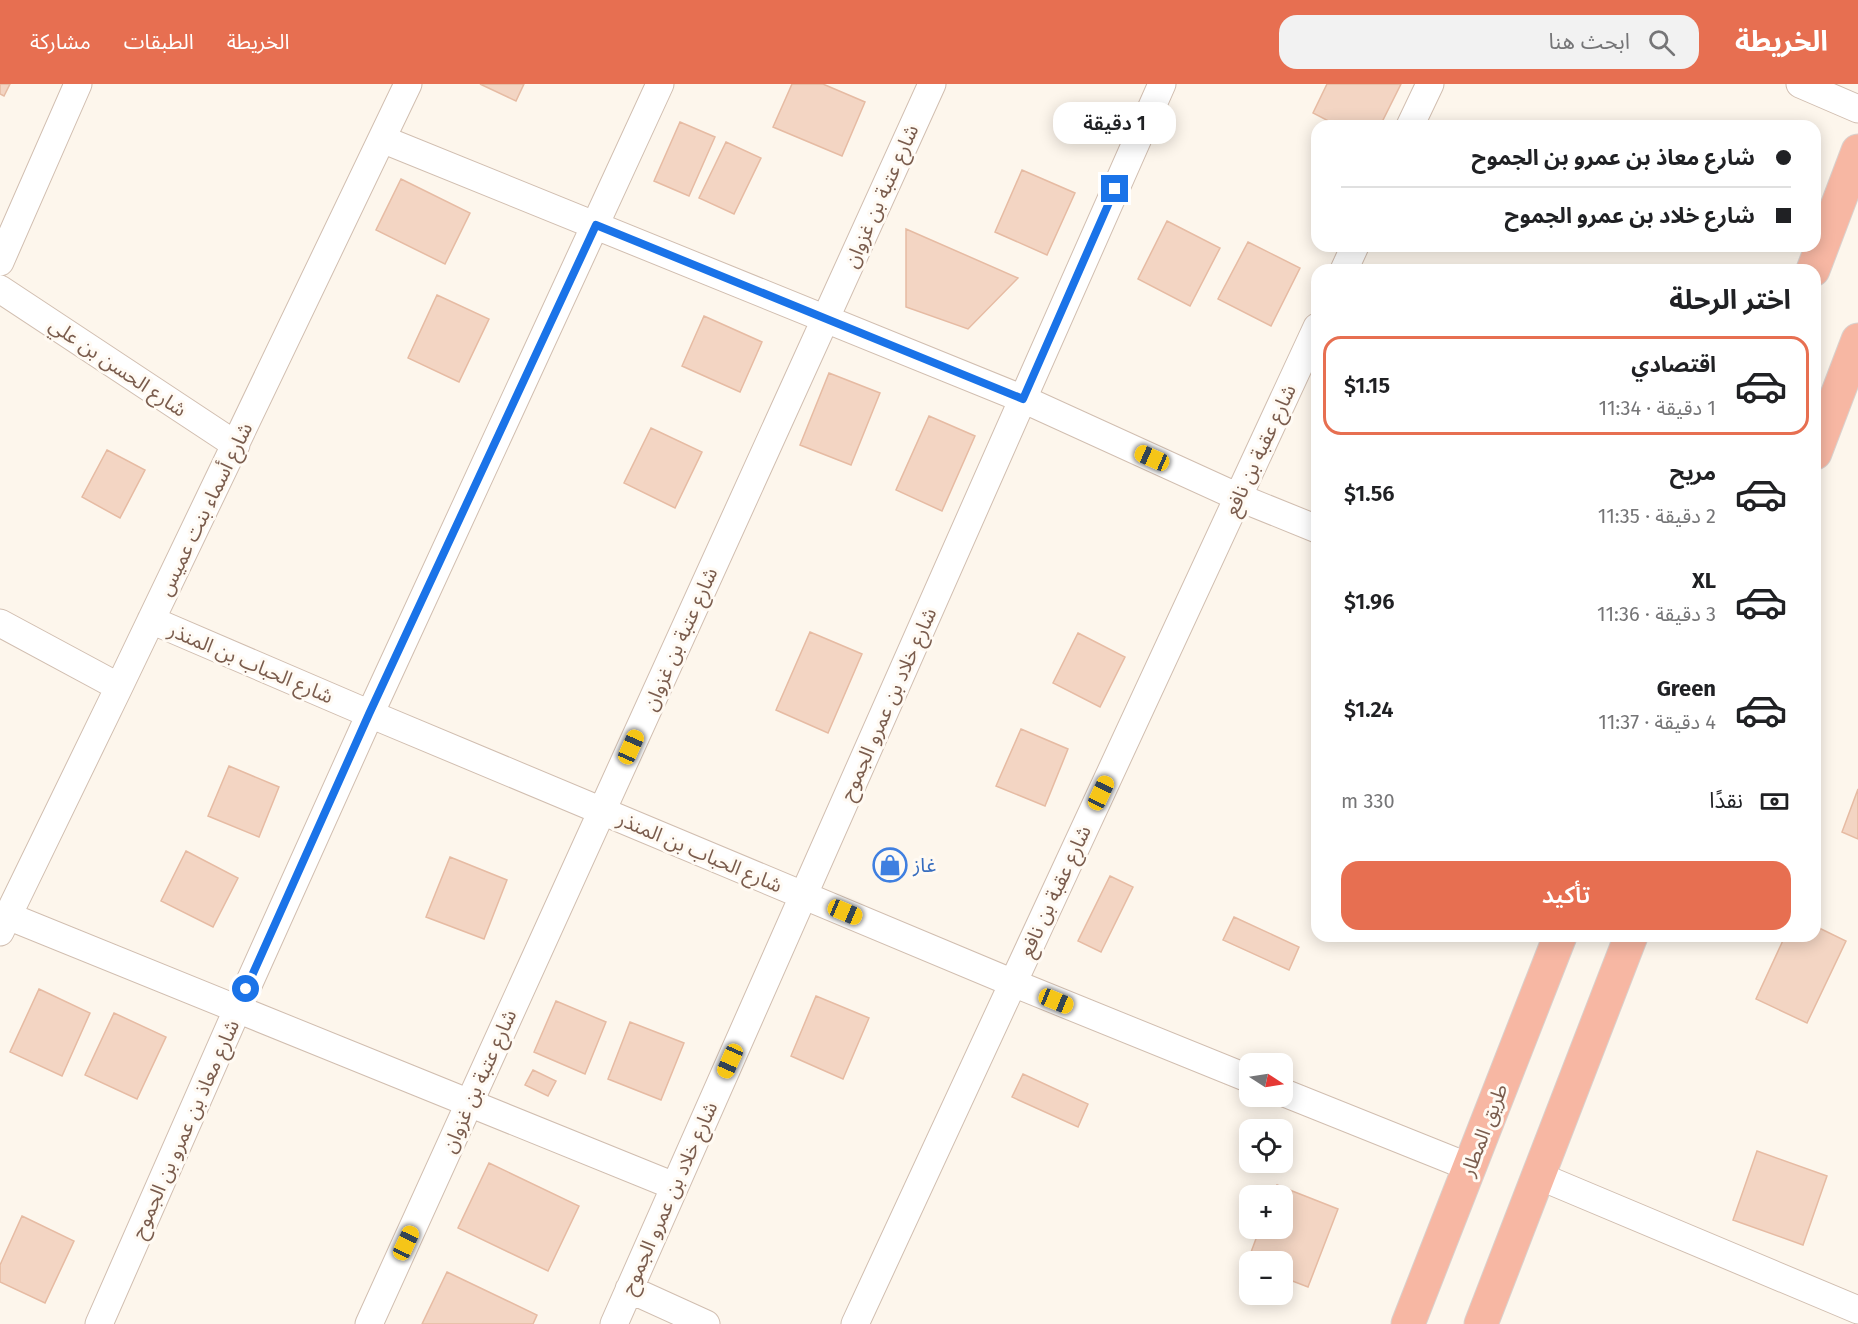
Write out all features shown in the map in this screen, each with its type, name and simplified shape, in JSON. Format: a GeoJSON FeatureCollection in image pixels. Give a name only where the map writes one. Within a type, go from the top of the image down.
{"type":"FeatureCollection","features":[{"type":"Feature","properties":{"kind":"highway"},"geometry":{"type":"LineString","coordinates":[[1821,251],[1858,151]]}},
{"type":"Feature","properties":{"kind":"highway"},"geometry":{"type":"LineString","coordinates":[[1821,439],[1855,360]]}},
{"type":"Feature","properties":{"kind":"highway","name":"طريق المطار"},"geometry":{"type":"LineString","coordinates":[[1408,1324],[1558,942]]}},
{"type":"Feature","properties":{"kind":"highway"},"geometry":{"type":"LineString","coordinates":[[1481,1324],[1629,942]]}},
{"type":"Feature","properties":{"kind":"street"},"geometry":{"type":"LineString","coordinates":[[0,262],[78,84]]}},
{"type":"Feature","properties":{"kind":"street","name":"شارع أسماء بنت عميس"},"geometry":{"type":"LineString","coordinates":[[4,924],[408,84]]}},
{"type":"Feature","properties":{"kind":"street","name":"شارع معاذ بن عمرو بن الجموح"},"geometry":{"type":"LineString","coordinates":[[99,1324],[369,714],[660,84]]}},
{"type":"Feature","properties":{"kind":"street","name":"شارع عتبة بن غزوان"},"geometry":{"type":"LineString","coordinates":[[369,1324],[932,84]]}},
{"type":"Feature","properties":{"kind":"street","name":"شارع خلاد بن عمرو الجموح"},"geometry":{"type":"LineString","coordinates":[[614,1324],[1162,84]]}},
{"type":"Feature","properties":{"kind":"street"},"geometry":{"type":"LineString","coordinates":[[1413,120],[1430,84]]}},
{"type":"Feature","properties":{"kind":"street"},"geometry":{"type":"LineString","coordinates":[[1800,84],[1858,109]]}},
{"type":"Feature","properties":{"kind":"street"},"geometry":{"type":"LineString","coordinates":[[382,139],[1023,399],[1238,497],[1311,527]]}},
{"type":"Feature","properties":{"kind":"street","name":"شارع الحسن بن علي"},"geometry":{"type":"LineString","coordinates":[[0,289],[236,445]]}},
{"type":"Feature","properties":{"kind":"street","name":"شارع عقبة بن نافع"},"geometry":{"type":"LineString","coordinates":[[855,1324],[1311,340]]}},
{"type":"Feature","properties":{"kind":"street","name":"شارع الحباب بن المنذر"},"geometry":{"type":"LineString","coordinates":[[151,621],[1012,983],[1239,1075]]}},
{"type":"Feature","properties":{"kind":"street"},"geometry":{"type":"LineString","coordinates":[[0,623],[119,687]]}},
{"type":"Feature","properties":{"kind":"street"},"geometry":{"type":"LineString","coordinates":[[4,924],[237,1010],[674,1186]]}},
{"type":"Feature","properties":{"kind":"street"},"geometry":{"type":"LineString","coordinates":[[1293,1096],[1470,1167]]}},
{"type":"Feature","properties":{"kind":"street"},"geometry":{"type":"LineString","coordinates":[[1539,1176],[1858,1310]]}},
{"type":"Feature","properties":{"kind":"street"},"geometry":{"type":"LineString","coordinates":[[629,1289],[706,1324]]}},
{"type":"Feature","properties":{"kind":"building"},"geometry":{"type":"Polygon","coordinates":[[[0,84],[10,84],[4,96],[0,94],[0,84]]]}},
{"type":"Feature","properties":{"kind":"building"},"geometry":{"type":"Polygon","coordinates":[[[480,84],[524,84],[516,101],[480,84]]]}},
{"type":"Feature","properties":{"kind":"building"},"geometry":{"type":"Polygon","coordinates":[[[792,84],[823,84],[865,102],[842,156],[773,127],[792,84]]]}},
{"type":"Feature","properties":{"kind":"building"},"geometry":{"type":"Polygon","coordinates":[[[1327,84],[1401,84],[1383,120],[1326,120],[1313,113],[1327,84]]]}},
{"type":"Feature","properties":{"kind":"building"},"geometry":{"type":"Polygon","coordinates":[[[680,122],[715,137],[689,196],[654,181],[680,122]]]}},
{"type":"Feature","properties":{"kind":"building"},"geometry":{"type":"Polygon","coordinates":[[[726,142],[761,158],[734,214],[699,198],[726,142]]]}},
{"type":"Feature","properties":{"kind":"building"},"geometry":{"type":"Polygon","coordinates":[[[1022,170],[1075,193],[1047,255],[995,232],[1022,170]]]}},
{"type":"Feature","properties":{"kind":"building"},"geometry":{"type":"Polygon","coordinates":[[[401,179],[470,213],[445,264],[376,230],[401,179]]]}},
{"type":"Feature","properties":{"kind":"building"},"geometry":{"type":"Polygon","coordinates":[[[1167,221],[1220,248],[1190,306],[1138,279],[1167,221]]]}},
{"type":"Feature","properties":{"kind":"building"},"geometry":{"type":"Polygon","coordinates":[[[906,229],[1018,278],[968,329],[906,307],[906,229]]]}},
{"type":"Feature","properties":{"kind":"building"},"geometry":{"type":"Polygon","coordinates":[[[1248,242],[1300,268],[1271,326],[1218,299],[1248,242]]]}},
{"type":"Feature","properties":{"kind":"building"},"geometry":{"type":"Polygon","coordinates":[[[437,295],[489,319],[459,382],[408,358],[437,295]]]}},
{"type":"Feature","properties":{"kind":"building"},"geometry":{"type":"Polygon","coordinates":[[[704,316],[762,342],[740,392],[682,366],[704,316]]]}},
{"type":"Feature","properties":{"kind":"building"},"geometry":{"type":"Polygon","coordinates":[[[829,373],[880,393],[851,465],[800,445],[829,373]]]}},
{"type":"Feature","properties":{"kind":"building"},"geometry":{"type":"Polygon","coordinates":[[[929,416],[975,436],[942,511],[896,490],[929,416]]]}},
{"type":"Feature","properties":{"kind":"building"},"geometry":{"type":"Polygon","coordinates":[[[651,428],[702,452],[675,508],[624,483],[651,428]]]}},
{"type":"Feature","properties":{"kind":"building"},"geometry":{"type":"Polygon","coordinates":[[[107,450],[145,470],[120,518],[82,497],[107,450]]]}},
{"type":"Feature","properties":{"kind":"building"},"geometry":{"type":"Polygon","coordinates":[[[810,632],[862,654],[828,733],[776,710],[810,632]]]}},
{"type":"Feature","properties":{"kind":"building"},"geometry":{"type":"Polygon","coordinates":[[[1078,633],[1125,657],[1100,707],[1053,683],[1078,633]]]}},
{"type":"Feature","properties":{"kind":"building"},"geometry":{"type":"Polygon","coordinates":[[[1021,729],[1068,749],[1045,806],[996,786],[1021,729]]]}},
{"type":"Feature","properties":{"kind":"building"},"geometry":{"type":"Polygon","coordinates":[[[229,766],[279,787],[259,837],[208,816],[229,766]]]}},
{"type":"Feature","properties":{"kind":"building"},"geometry":{"type":"Polygon","coordinates":[[[1858,789],[1858,839],[1842,832],[1858,789]]]}},
{"type":"Feature","properties":{"kind":"building"},"geometry":{"type":"Polygon","coordinates":[[[186,851],[238,878],[213,927],[161,901],[186,851]]]}},
{"type":"Feature","properties":{"kind":"building"},"geometry":{"type":"Polygon","coordinates":[[[450,857],[507,880],[484,939],[426,917],[450,857]]]}},
{"type":"Feature","properties":{"kind":"building"},"geometry":{"type":"Polygon","coordinates":[[[1110,876],[1133,887],[1101,952],[1078,941],[1110,876]]]}},
{"type":"Feature","properties":{"kind":"building"},"geometry":{"type":"Polygon","coordinates":[[[1234,917],[1299,947],[1289,970],[1223,940],[1234,917]]]}},
{"type":"Feature","properties":{"kind":"building"},"geometry":{"type":"Polygon","coordinates":[[[1821,929],[1846,941],[1807,1023],[1756,999],[1782,942],[1821,942],[1821,929]]]}},
{"type":"Feature","properties":{"kind":"building"},"geometry":{"type":"Polygon","coordinates":[[[39,989],[90,1013],[62,1076],[10,1052],[39,989]]]}},
{"type":"Feature","properties":{"kind":"building"},"geometry":{"type":"Polygon","coordinates":[[[816,996],[869,1018],[843,1079],[791,1056],[816,996]]]}},
{"type":"Feature","properties":{"kind":"building"},"geometry":{"type":"Polygon","coordinates":[[[556,1001],[606,1022],[585,1074],[534,1052],[556,1001]]]}},
{"type":"Feature","properties":{"kind":"building"},"geometry":{"type":"Polygon","coordinates":[[[114,1013],[166,1037],[137,1099],[85,1075],[114,1013]]]}},
{"type":"Feature","properties":{"kind":"building"},"geometry":{"type":"Polygon","coordinates":[[[630,1022],[684,1043],[661,1100],[608,1079],[630,1022]]]}},
{"type":"Feature","properties":{"kind":"building"},"geometry":{"type":"Polygon","coordinates":[[[533,1070],[556,1081],[548,1096],[525,1085],[533,1070]]]}},
{"type":"Feature","properties":{"kind":"building"},"geometry":{"type":"Polygon","coordinates":[[[1023,1074],[1088,1104],[1078,1127],[1012,1097],[1023,1074]]]}},
{"type":"Feature","properties":{"kind":"building"},"geometry":{"type":"Polygon","coordinates":[[[1757,1151],[1827,1176],[1803,1245],[1733,1220],[1757,1151]]]}},
{"type":"Feature","properties":{"kind":"building"},"geometry":{"type":"Polygon","coordinates":[[[489,1163],[579,1206],[548,1271],[458,1228],[489,1163]]]}},
{"type":"Feature","properties":{"kind":"building"},"geometry":{"type":"Polygon","coordinates":[[[1293,1191],[1338,1209],[1308,1287],[1293,1281],[1293,1251],[1251,1251],[1256,1239],[1293,1239],[1293,1191]]]}},
{"type":"Feature","properties":{"kind":"building"},"geometry":{"type":"Polygon","coordinates":[[[22,1216],[74,1241],[45,1303],[0,1282],[0,1265],[22,1216]]]}},
{"type":"Feature","properties":{"kind":"building"},"geometry":{"type":"Polygon","coordinates":[[[447,1272],[537,1315],[533,1324],[422,1324],[447,1272]]]}},
{"type":"Feature","properties":{"kind":"place","name":"غاز"},"geometry":{"type":"Point","coordinates":[890,865]}},
{"type":"Feature","properties":{"kind":"route"},"geometry":{"type":"LineString","coordinates":[[246,989],[369,714],[596,225],[1023,399],[1115,189]]}}]}
